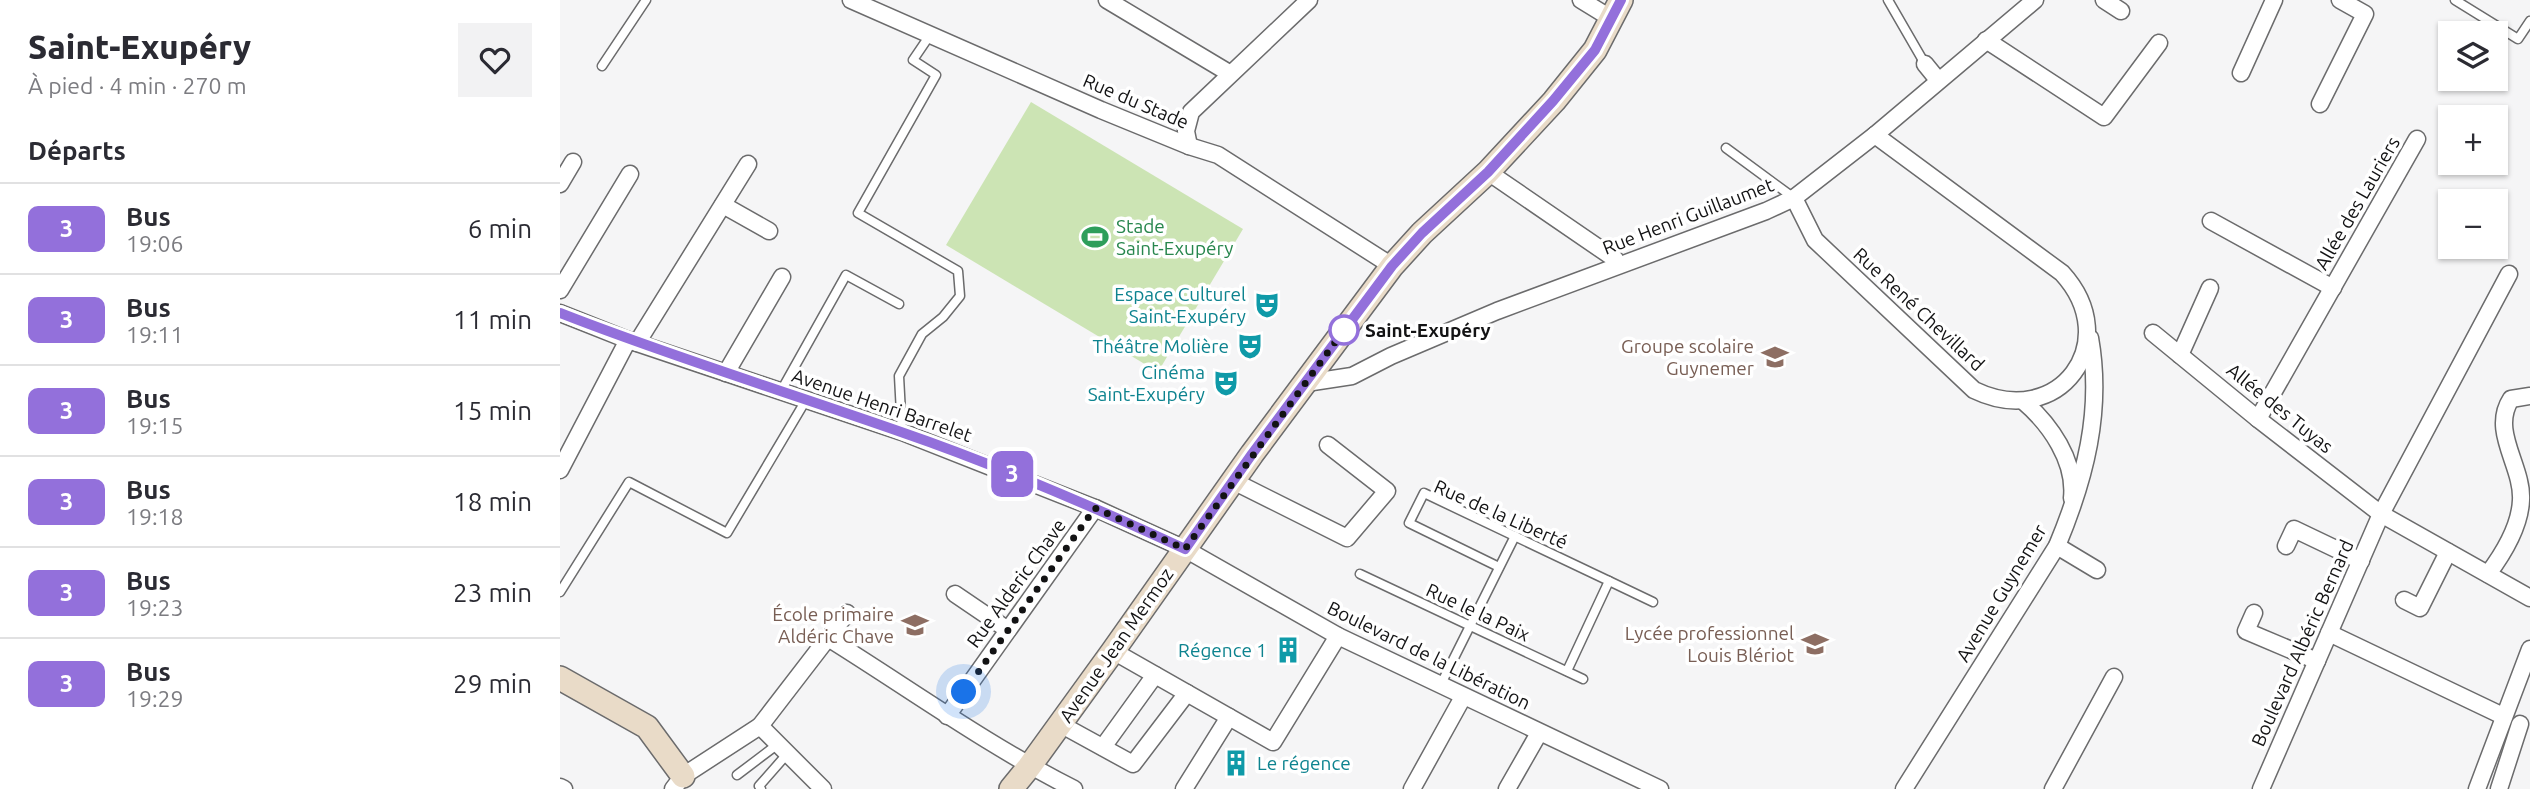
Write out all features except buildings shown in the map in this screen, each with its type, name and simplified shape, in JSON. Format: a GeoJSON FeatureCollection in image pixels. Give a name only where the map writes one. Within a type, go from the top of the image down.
{"type":"FeatureCollection","features":[{"type":"Feature","properties":{"kind":"street","name":"Rue du Stade"},"geometry":{"type":"LineString","coordinates":[[851,0],[1189,146],[1218,155],[1392,266]]}},
{"type":"Feature","properties":{"kind":"street"},"geometry":{"type":"LineString","coordinates":[[1107,0],[1229,74]]}},
{"type":"Feature","properties":{"kind":"street"},"geometry":{"type":"LineString","coordinates":[[1189,146],[1186,131],[1191,112],[1309,0]]}},
{"type":"Feature","properties":{"kind":"street"},"geometry":{"type":"LineString","coordinates":[[1581,0],[1616,10]]}},
{"type":"Feature","properties":{"kind":"street","name":"Rue Henri Guillaumet"},"geometry":{"type":"LineString","coordinates":[[1306,383],[1352,376],[1391,356],[1497,311],[1766,211],[1794,198],[1875,135],[2035,0]]}},
{"type":"Feature","properties":{"kind":"street"},"geometry":{"type":"LineString","coordinates":[[2104,0],[2121,11]]}},
{"type":"Feature","properties":{"kind":"street"},"geometry":{"type":"LineString","coordinates":[[2241,73],[2274,0]]}},
{"type":"Feature","properties":{"kind":"street"},"geometry":{"type":"LineString","coordinates":[[2320,104],[2365,15],[2340,0]]}},
{"type":"Feature","properties":{"kind":"street","name":"Avenue Jean Mermoz"},"geometry":{"type":"LineString","coordinates":[[1011,789],[1392,266],[1422,233],[1488,172],[1553,101],[1595,50],[1616,10]]}},
{"type":"Feature","properties":{"kind":"street"},"geometry":{"type":"LineString","coordinates":[[1986,40],[2104,117],[2159,43]]}},
{"type":"Feature","properties":{"kind":"street"},"geometry":{"type":"LineString","coordinates":[[1925,64],[1938,80]]}},
{"type":"Feature","properties":{"kind":"street","name":"Rue René Chevillard"},"geometry":{"type":"LineString","coordinates":[[1794,198],[1815,240],[1974,390],[2009,402],[2045,396],[2061,386],[2082,357],[2087,339],[2083,303],[2074,286],[2062,273],[1875,135]]}},
{"type":"Feature","properties":{"kind":"street","name":"Allée des Lauriers"},"geometry":{"type":"LineString","coordinates":[[2258,419],[2417,139]]}},
{"type":"Feature","properties":{"kind":"street"},"geometry":{"type":"LineString","coordinates":[[560,184],[573,162]]}},
{"type":"Feature","properties":{"kind":"street"},"geometry":{"type":"LineString","coordinates":[[560,470],[633,342],[748,164]]}},
{"type":"Feature","properties":{"kind":"street"},"geometry":{"type":"LineString","coordinates":[[1488,172],[1615,259]]}},
{"type":"Feature","properties":{"kind":"street"},"geometry":{"type":"LineString","coordinates":[[560,290],[630,174]]}},
{"type":"Feature","properties":{"kind":"street"},"geometry":{"type":"LineString","coordinates":[[723,205],[769,231]]}},
{"type":"Feature","properties":{"kind":"street","name":"Allée des Lauriers"},"geometry":{"type":"LineString","coordinates":[[2211,221],[2333,288]]}},
{"type":"Feature","properties":{"kind":"street","name":"Boulevard Albéric Bernard"},"geometry":{"type":"LineString","coordinates":[[2261,789],[2381,514],[2509,274]]}},
{"type":"Feature","properties":{"kind":"street"},"geometry":{"type":"LineString","coordinates":[[726,373],[782,277]]}},
{"type":"Feature","properties":{"kind":"street"},"geometry":{"type":"LineString","coordinates":[[2180,355],[2210,288]]}},
{"type":"Feature","properties":{"kind":"street","name":"Avenue Henri Barrelet"},"geometry":{"type":"LineString","coordinates":[[560,313],[633,342],[902,432],[1095,508],[1185,549]]}},
{"type":"Feature","properties":{"kind":"street","name":"Avenue Guynemer"},"geometry":{"type":"LineString","coordinates":[[1904,789],[2057,546],[2070,515],[2090,445],[2096,399],[2095,366],[2087,321]]}},
{"type":"Feature","properties":{"kind":"street","name":"Allée des Tuyas"},"geometry":{"type":"LineString","coordinates":[[2153,333],[2381,514]]}},
{"type":"Feature","properties":{"kind":"street"},"geometry":{"type":"LineString","coordinates":[[2488,574],[2501,556],[2519,514],[2522,499],[2520,481],[2503,426],[2507,406],[2511,399],[2530,396]]}},
{"type":"Feature","properties":{"kind":"street"},"geometry":{"type":"LineString","coordinates":[[2024,401],[2039,414],[2053,433],[2062,452],[2073,489],[2070,515]]}},
{"type":"Feature","properties":{"kind":"street"},"geometry":{"type":"LineString","coordinates":[[1233,481],[1348,538],[1387,491],[1328,444]]}},
{"type":"Feature","properties":{"kind":"street","name":"Rue Alderic Chave"},"geometry":{"type":"LineString","coordinates":[[947,716],[1095,508]]}},
{"type":"Feature","properties":{"kind":"street"},"geometry":{"type":"LineString","coordinates":[[2381,514],[2530,598]]}},
{"type":"Feature","properties":{"kind":"street"},"geometry":{"type":"LineString","coordinates":[[2286,546],[2294,529],[2361,561]]}},
{"type":"Feature","properties":{"kind":"street"},"geometry":{"type":"LineString","coordinates":[[2057,546],[2097,570]]}},
{"type":"Feature","properties":{"kind":"street","name":"Boulevard de la Libération"},"geometry":{"type":"LineString","coordinates":[[1185,549],[1338,636],[1660,789]]}},
{"type":"Feature","properties":{"kind":"street"},"geometry":{"type":"LineString","coordinates":[[2404,600],[2420,608],[2448,552]]}},
{"type":"Feature","properties":{"kind":"street"},"geometry":{"type":"LineString","coordinates":[[955,594],[1008,630]]}},
{"type":"Feature","properties":{"kind":"street"},"geometry":{"type":"LineString","coordinates":[[560,678],[647,727],[683,785],[760,726],[847,613]]}},
{"type":"Feature","properties":{"kind":"street"},"geometry":{"type":"LineString","coordinates":[[2254,613],[2246,631],[2317,661]]}},
{"type":"Feature","properties":{"kind":"street"},"geometry":{"type":"LineString","coordinates":[[2329,633],[2503,716]]}},
{"type":"Feature","properties":{"kind":"street"},"geometry":{"type":"LineString","coordinates":[[1113,650],[1273,742],[1338,636]]}},
{"type":"Feature","properties":{"kind":"street"},"geometry":{"type":"LineString","coordinates":[[828,638],[1029,767],[1074,789]]}},
{"type":"Feature","properties":{"kind":"street"},"geometry":{"type":"LineString","coordinates":[[2477,789],[2530,649]]}},
{"type":"Feature","properties":{"kind":"street"},"geometry":{"type":"LineString","coordinates":[[1103,747],[1155,675]]}},
{"type":"Feature","properties":{"kind":"street"},"geometry":{"type":"LineString","coordinates":[[2053,789],[2114,677]]}},
{"type":"Feature","properties":{"kind":"street"},"geometry":{"type":"LineString","coordinates":[[1060,724],[1133,764],[1187,693]]}},
{"type":"Feature","properties":{"kind":"street"},"geometry":{"type":"LineString","coordinates":[[1412,789],[1463,697]]}},
{"type":"Feature","properties":{"kind":"street"},"geometry":{"type":"LineString","coordinates":[[1184,789],[1229,717]]}},
{"type":"Feature","properties":{"kind":"street"},"geometry":{"type":"LineString","coordinates":[[2499,789],[2520,724]]}},
{"type":"Feature","properties":{"kind":"street"},"geometry":{"type":"LineString","coordinates":[[760,726],[823,789]]}},
{"type":"Feature","properties":{"kind":"street"},"geometry":{"type":"LineString","coordinates":[[1507,789],[1539,733]]}},
{"type":"Feature","properties":{"kind":"lane"},"geometry":{"type":"LineString","coordinates":[[602,66],[646,0]]}},
{"type":"Feature","properties":{"kind":"lane"},"geometry":{"type":"LineString","coordinates":[[1888,0],[1925,64]]}},
{"type":"Feature","properties":{"kind":"lane"},"geometry":{"type":"LineString","coordinates":[[2455,0],[2518,39],[2530,20]]}},
{"type":"Feature","properties":{"kind":"lane"},"geometry":{"type":"LineString","coordinates":[[902,432],[899,376],[922,334],[943,317],[960,296],[958,271],[859,213],[936,75],[913,60],[930,34]]}},
{"type":"Feature","properties":{"kind":"lane"},"geometry":{"type":"LineString","coordinates":[[1726,148],[1794,198]]}},
{"type":"Feature","properties":{"kind":"lane"},"geometry":{"type":"LineString","coordinates":[[781,391],[846,275],[899,303]]}},
{"type":"Feature","properties":{"kind":"lane"},"geometry":{"type":"LineString","coordinates":[[560,592],[629,482],[727,533],[806,400]]}},
{"type":"Feature","properties":{"kind":"lane","name":"Rue de la Liberté"},"geometry":{"type":"LineString","coordinates":[[1499,567],[1409,523],[1423,493],[1653,602]]}},
{"type":"Feature","properties":{"kind":"lane"},"geometry":{"type":"LineString","coordinates":[[1440,686],[1514,536]]}},
{"type":"Feature","properties":{"kind":"lane","name":"Rue le la Paix"},"geometry":{"type":"LineString","coordinates":[[1360,574],[1583,679]]}},
{"type":"Feature","properties":{"kind":"lane"},"geometry":{"type":"LineString","coordinates":[[1567,671],[1609,581]]}},
{"type":"Feature","properties":{"kind":"lane"},"geometry":{"type":"LineString","coordinates":[[737,775],[783,749]]}},
{"type":"Feature","properties":{"kind":"lane"},"geometry":{"type":"LineString","coordinates":[[761,789],[759,786],[783,749]]}},
{"type":"Feature","properties":{"kind":"green space","name":"Stade Saint-Exupéry"},"geometry":{"type":"Polygon","coordinates":[[[1031,102],[1243,229],[1158,372],[946,245],[1031,102]]]}},
{"type":"Feature","properties":{"kind":"bus line","name":"3"},"geometry":{"type":"LineString","coordinates":[[560,313],[628,341],[902,432],[1095,508],[1185,549],[1392,266],[1422,233],[1488,172],[1553,101],[1595,50],[1621,0]]}},
{"type":"Feature","properties":{"kind":"place","name":"Stade Saint-Exupéry"},"geometry":{"type":"Point","coordinates":[1095,237]}},
{"type":"Feature","properties":{"kind":"place","name":"Espace Culturel Saint-Exupéry"},"geometry":{"type":"Point","coordinates":[1267,305]}},
{"type":"Feature","properties":{"kind":"place","name":"Saint-Exupéry"},"geometry":{"type":"Point","coordinates":[1344,330]}},
{"type":"Feature","properties":{"kind":"place","name":"Théâtre Molière"},"geometry":{"type":"Point","coordinates":[1250,346]}},
{"type":"Feature","properties":{"kind":"place","name":"Groupe scolaire Guynemer"},"geometry":{"type":"Point","coordinates":[1775,357]}},
{"type":"Feature","properties":{"kind":"place","name":"Cinéma Saint-Exupéry"},"geometry":{"type":"Point","coordinates":[1226,383]}},
{"type":"Feature","properties":{"kind":"place","name":"École primaire Aldéric Chave"},"geometry":{"type":"Point","coordinates":[915,625]}},
{"type":"Feature","properties":{"kind":"place","name":"Lycée professionnel Louis Blériot"},"geometry":{"type":"Point","coordinates":[1815,644]}},
{"type":"Feature","properties":{"kind":"place","name":"Régence 1"},"geometry":{"type":"Point","coordinates":[1288,650]}},
{"type":"Feature","properties":{"kind":"place","name":"Le régence"},"geometry":{"type":"Point","coordinates":[1236,763]}},
{"type":"Feature","properties":{"kind":"route"},"geometry":{"type":"LineString","coordinates":[[964,692],[1095,508],[1185,549],[1344,330]]}}]}
